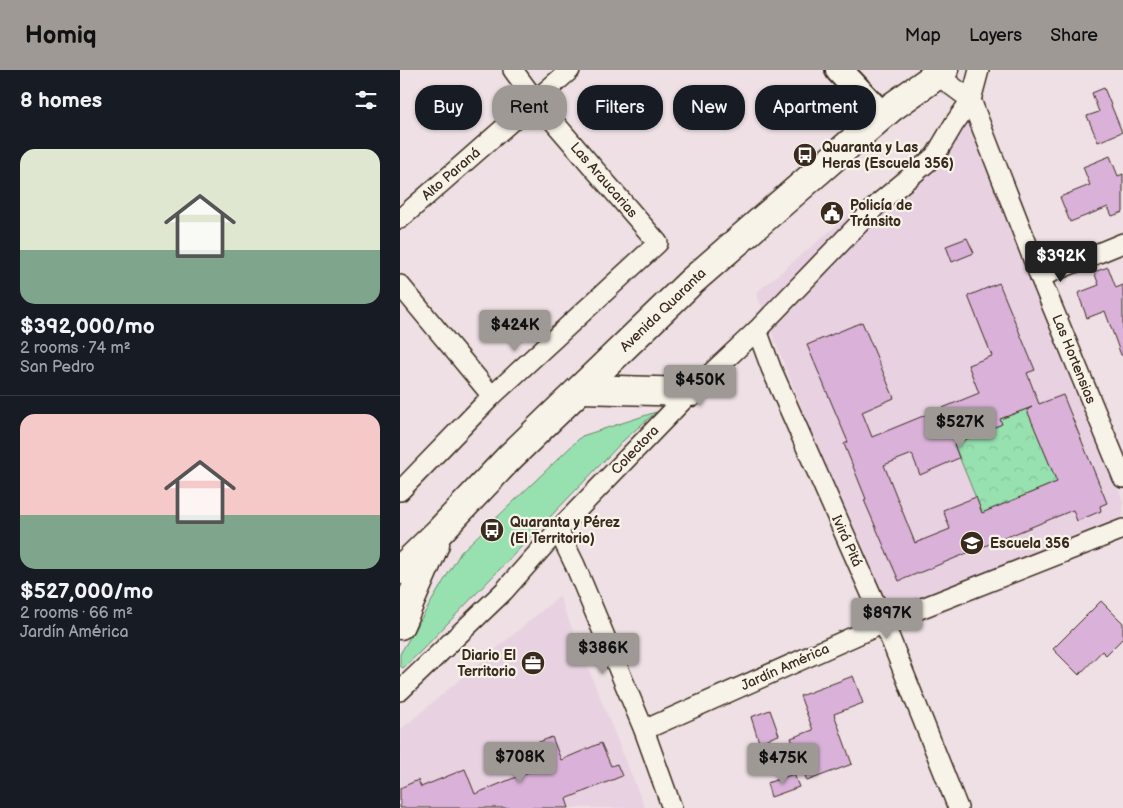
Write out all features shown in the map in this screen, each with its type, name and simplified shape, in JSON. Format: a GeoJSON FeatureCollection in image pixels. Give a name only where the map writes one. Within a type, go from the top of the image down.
{"type":"FeatureCollection","features":[{"type":"Feature","properties":{"kind":"highway","name":"Avenida Quaranta"},"geometry":{"type":"LineString","coordinates":[[400,570],[510,457],[692,281],[887,112],[940,73]]}},
{"type":"Feature","properties":{"kind":"highway"},"geometry":{"type":"LineString","coordinates":[[582,389],[691,392]]}},
{"type":"Feature","properties":{"kind":"highway"},"geometry":{"type":"LineString","coordinates":[[400,625],[440,531]]}},
{"type":"Feature","properties":{"kind":"main road"},"geometry":{"type":"LineString","coordinates":[[839,70],[887,112]]}},
{"type":"Feature","properties":{"kind":"main road"},"geometry":{"type":"LineString","coordinates":[[859,70],[887,112]]}},
{"type":"Feature","properties":{"kind":"street","name":"Las Araucarias"},"geometry":{"type":"LineString","coordinates":[[513,70],[524,85]]}},
{"type":"Feature","properties":{"kind":"street","name":"Alto Paraná"},"geometry":{"type":"LineString","coordinates":[[552,85],[570,70]]}},
{"type":"Feature","properties":{"kind":"street"},"geometry":{"type":"LineString","coordinates":[[940,73],[971,100],[979,70]]}},
{"type":"Feature","properties":{"kind":"street","name":"Las Hortensias"},"geometry":{"type":"LineString","coordinates":[[971,100],[1040,277],[1123,478]]}},
{"type":"Feature","properties":{"kind":"street","name":"Colectora"},"geometry":{"type":"LineString","coordinates":[[400,691],[504,591],[558,530],[691,392],[756,330],[880,202],[935,156],[971,100]]}},
{"type":"Feature","properties":{"kind":"street","name":"Alto Paraná"},"geometry":{"type":"LineString","coordinates":[[400,219],[501,130]]}},
{"type":"Feature","properties":{"kind":"street","name":"Las Araucarias"},"geometry":{"type":"LineString","coordinates":[[492,396],[658,243],[561,130]]}},
{"type":"Feature","properties":{"kind":"street"},"geometry":{"type":"LineString","coordinates":[[1040,277],[1123,243]]}},
{"type":"Feature","properties":{"kind":"street"},"geometry":{"type":"LineString","coordinates":[[400,285],[492,396],[400,491]]}},
{"type":"Feature","properties":{"kind":"street","name":"Ivirá Pitá"},"geometry":{"type":"LineString","coordinates":[[756,330],[884,623],[958,808]]}},
{"type":"Feature","properties":{"kind":"street","name":"Jardín América"},"geometry":{"type":"LineString","coordinates":[[644,730],[884,623],[1123,529]]}},
{"type":"Feature","properties":{"kind":"street"},"geometry":{"type":"LineString","coordinates":[[558,530],[575,565],[644,730],[672,808]]}},
{"type":"Feature","properties":{"kind":"shaded area"},"geometry":{"type":"Polygon","coordinates":[[[975,109],[1123,501],[1123,540],[891,634],[756,293],[975,109]]]}},
{"type":"Feature","properties":{"kind":"shaded area","name":"Diario El Territorio"},"geometry":{"type":"Polygon","coordinates":[[[559,596],[645,808],[400,808],[400,730],[559,596]]]}},
{"type":"Feature","properties":{"kind":"green space"},"geometry":{"type":"Polygon","coordinates":[[[1027,409],[1057,482],[982,513],[954,444],[1001,424],[1000,419],[1027,409]]]}},
{"type":"Feature","properties":{"kind":"green space"},"geometry":{"type":"Polygon","coordinates":[[[656,412],[625,439],[422,650],[403,668],[400,666],[400,654],[461,552],[582,436],[656,412]]]}},
{"type":"Feature","properties":{"kind":"building"},"geometry":{"type":"Polygon","coordinates":[[[1104,88],[1122,132],[1098,142],[1087,116],[1099,112],[1092,93],[1104,88]]]}},
{"type":"Feature","properties":{"kind":"building"},"geometry":{"type":"Polygon","coordinates":[[[1110,156],[1118,176],[1123,174],[1123,212],[1112,216],[1108,207],[1070,222],[1060,197],[1090,185],[1083,167],[1110,156]]]}},
{"type":"Feature","properties":{"kind":"building"},"geometry":{"type":"Polygon","coordinates":[[[967,238],[974,253],[952,262],[946,246],[967,238]]]}},
{"type":"Feature","properties":{"kind":"building"},"geometry":{"type":"Polygon","coordinates":[[[1108,267],[1116,288],[1123,285],[1123,355],[1121,355],[1105,311],[1087,318],[1078,293],[1099,285],[1094,272],[1108,267]]]}},
{"type":"Feature","properties":{"kind":"building"},"geometry":{"type":"Polygon","coordinates":[[[999,283],[1035,370],[1027,373],[1039,404],[1063,395],[1107,503],[1100,506],[1101,511],[1077,521],[1073,510],[899,581],[864,500],[866,499],[844,444],[848,442],[807,345],[862,322],[894,398],[862,412],[872,437],[979,393],[968,365],[992,356],[968,296],[999,283]],[[1032,407],[1000,419],[1002,424],[954,444],[959,458],[920,475],[912,454],[884,465],[915,543],[950,529],[943,510],[976,497],[982,513],[1057,482],[1027,410],[1032,407]]]}},
{"type":"Feature","properties":{"kind":"building"},"geometry":{"type":"Polygon","coordinates":[[[1101,601],[1123,623],[1123,638],[1106,655],[1102,651],[1079,675],[1053,649],[1101,601]]]}},
{"type":"Feature","properties":{"kind":"building"},"geometry":{"type":"Polygon","coordinates":[[[853,676],[863,703],[834,714],[852,764],[807,781],[791,738],[813,730],[800,696],[853,676]]]}},
{"type":"Feature","properties":{"kind":"building"},"geometry":{"type":"Polygon","coordinates":[[[770,710],[779,735],[759,742],[751,717],[770,710]]]}},
{"type":"Feature","properties":{"kind":"building"},"geometry":{"type":"Polygon","coordinates":[[[552,737],[561,760],[601,743],[611,766],[617,764],[622,776],[566,799],[569,808],[400,808],[400,788],[418,780],[421,787],[465,769],[475,794],[543,766],[534,744],[552,737]]]}},
{"type":"Feature","properties":{"kind":"building"},"geometry":{"type":"Polygon","coordinates":[[[794,774],[799,787],[771,797],[767,783],[794,774]]]}},
{"type":"Feature","properties":{"kind":"place","name":"Quaranta y Las Heras (Escuela 356)"},"geometry":{"type":"Point","coordinates":[805,155]}},
{"type":"Feature","properties":{"kind":"place","name":"Policía de Tránsito"},"geometry":{"type":"Point","coordinates":[832,213]}},
{"type":"Feature","properties":{"kind":"place","name":"Quaranta y Pérez (El Territorio)"},"geometry":{"type":"Point","coordinates":[492,530]}},
{"type":"Feature","properties":{"kind":"place","name":"Escuela 356"},"geometry":{"type":"Point","coordinates":[972,543]}},
{"type":"Feature","properties":{"kind":"place","name":"Diario El Territorio"},"geometry":{"type":"Point","coordinates":[533,663]}}]}
